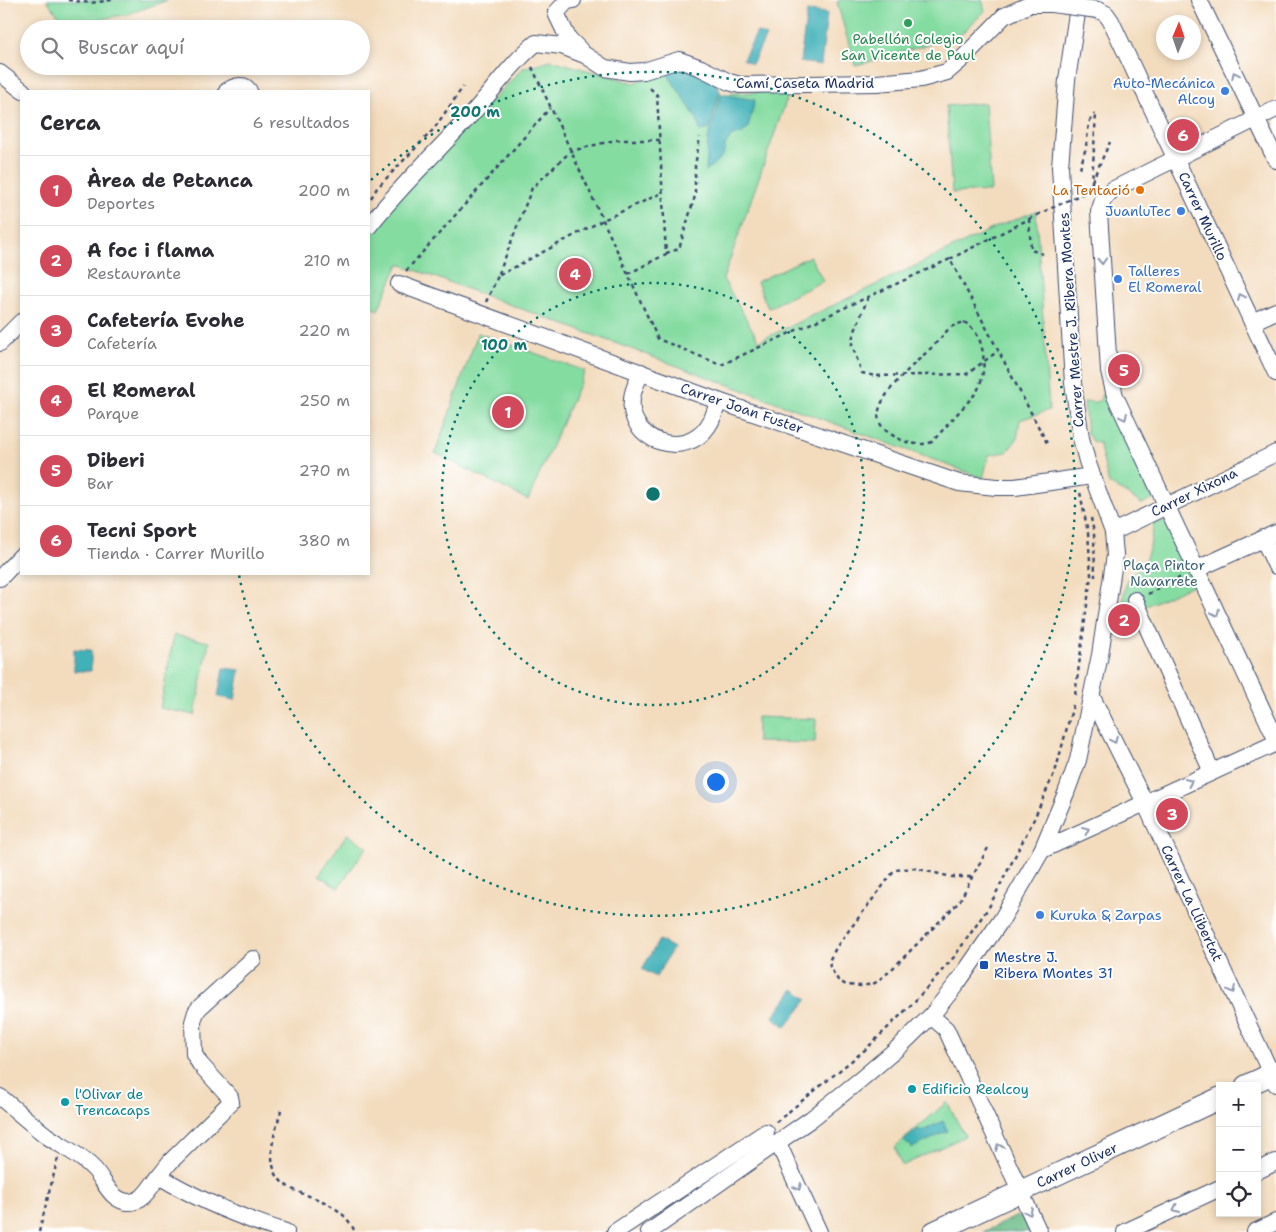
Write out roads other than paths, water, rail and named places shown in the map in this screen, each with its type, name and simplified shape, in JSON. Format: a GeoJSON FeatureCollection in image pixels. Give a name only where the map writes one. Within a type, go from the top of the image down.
{"type":"FeatureCollection","features":[{"type":"Feature","properties":{"kind":"main road"},"geometry":{"type":"LineString","coordinates":[[1258,1082],[1274,1077]]}},
{"type":"Feature","properties":{"kind":"main road","name":"Carrer Oliver"},"geometry":{"type":"LineString","coordinates":[[934,1232],[1216,1100]]}},
{"type":"Feature","properties":{"kind":"street"},"geometry":{"type":"LineString","coordinates":[[573,0],[567,1],[556,13],[568,38],[586,55]]}},
{"type":"Feature","properties":{"kind":"street","name":"Carrer Mestre J. Ribera Montes"},"geometry":{"type":"LineString","coordinates":[[649,1232],[772,1138],[811,1119],[860,1080],[931,1016],[958,982],[1002,919],[1042,850],[1078,760],[1084,694],[1114,569],[1115,555],[1113,532],[1084,480],[1081,438],[1073,383],[1060,166],[1067,80],[1079,0]]}},
{"type":"Feature","properties":{"kind":"street"},"geometry":{"type":"LineString","coordinates":[[1199,0],[1276,160]]}},
{"type":"Feature","properties":{"kind":"street","name":"Camí Caseta Madrid"},"geometry":{"type":"LineString","coordinates":[[370,225],[388,202],[477,108],[525,52],[536,43],[562,46],[586,55],[605,68],[632,72],[644,71],[680,60],[728,82],[740,85],[877,83],[921,79],[947,72],[1004,16],[1031,4],[1052,4],[1098,10]]}},
{"type":"Feature","properties":{"kind":"street","name":"Carrer Murillo"},"geometry":{"type":"LineString","coordinates":[[1098,10],[1106,14],[1111,21],[1276,373]]}},
{"type":"Feature","properties":{"kind":"street"},"geometry":{"type":"LineString","coordinates":[[0,73],[22,90]]}},
{"type":"Feature","properties":{"kind":"street"},"geometry":{"type":"LineString","coordinates":[[228,90],[234,86],[242,86],[248,90]]}},
{"type":"Feature","properties":{"kind":"street"},"geometry":{"type":"LineString","coordinates":[[1042,850],[1276,741],[1115,396],[1109,371],[1099,212],[1103,200],[1112,190],[1276,109]]}},
{"type":"Feature","properties":{"kind":"street","name":"Carrer Joan Fuster"},"geometry":{"type":"LineString","coordinates":[[399,284],[718,401],[959,483],[977,486],[1015,487],[1084,480]]}},
{"type":"Feature","properties":{"kind":"street"},"geometry":{"type":"LineString","coordinates":[[1252,322],[1276,311]]}},
{"type":"Feature","properties":{"kind":"street"},"geometry":{"type":"LineString","coordinates":[[0,343],[20,323]]}},
{"type":"Feature","properties":{"kind":"street"},"geometry":{"type":"LineString","coordinates":[[641,372],[632,398],[632,412],[638,425],[647,435],[659,442],[673,445],[687,443],[699,436],[709,426],[718,401]]}},
{"type":"Feature","properties":{"kind":"street","name":"Carrer Xixona"},"geometry":{"type":"LineString","coordinates":[[1113,532],[1276,453]]}},
{"type":"Feature","properties":{"kind":"street"},"geometry":{"type":"LineString","coordinates":[[1196,570],[1270,536],[1276,566]]}},
{"type":"Feature","properties":{"kind":"street"},"geometry":{"type":"LineString","coordinates":[[0,578],[20,557]]}},
{"type":"Feature","properties":{"kind":"street"},"geometry":{"type":"LineString","coordinates":[[1135,600],[1212,772]]}},
{"type":"Feature","properties":{"kind":"street","name":"Carrer La Llibertat"},"geometry":{"type":"LineString","coordinates":[[1084,694],[1145,803],[1274,1077]]}},
{"type":"Feature","properties":{"kind":"street"},"geometry":{"type":"LineString","coordinates":[[0,1097],[36,1127],[85,1160],[114,1197],[119,1200],[132,1202],[138,1200],[170,1162],[231,1102],[230,1097],[200,1064],[194,1054],[193,1022],[196,1012],[252,959]]}},
{"type":"Feature","properties":{"kind":"street"},"geometry":{"type":"LineString","coordinates":[[931,1016],[946,1029],[1039,1232]]}},
{"type":"Feature","properties":{"kind":"street"},"geometry":{"type":"LineString","coordinates":[[615,1232],[772,1138],[819,1232]]}},
{"type":"Feature","properties":{"kind":"street"},"geometry":{"type":"LineString","coordinates":[[1261,1169],[1276,1162]]}},
{"type":"Feature","properties":{"kind":"street"},"geometry":{"type":"LineString","coordinates":[[158,1176],[196,1197],[286,1232]]}},
{"type":"Feature","properties":{"kind":"street"},"geometry":{"type":"LineString","coordinates":[[1125,1232],[1216,1190]]}},
{"type":"Feature","properties":{"kind":"street"},"geometry":{"type":"LineString","coordinates":[[1255,1232],[1276,1222]]}},
{"type":"Feature","properties":{"kind":"water"},"geometry":{"type":"Polygon","coordinates":[[[807,11],[827,13],[821,65],[800,62],[807,11]]]}},
{"type":"Feature","properties":{"kind":"water"},"geometry":{"type":"Polygon","coordinates":[[[757,32],[766,36],[752,64],[743,59],[757,32]]]}},
{"type":"Feature","properties":{"kind":"water"},"geometry":{"type":"Polygon","coordinates":[[[674,67],[687,68],[715,81],[720,91],[709,129],[700,131],[697,119],[665,70],[674,67]]]}},
{"type":"Feature","properties":{"kind":"water"},"geometry":{"type":"Polygon","coordinates":[[[721,94],[755,100],[748,128],[743,133],[732,136],[726,143],[723,156],[706,171],[708,139],[721,94]]]}},
{"type":"Feature","properties":{"kind":"water"},"geometry":{"type":"Polygon","coordinates":[[[74,649],[91,650],[91,671],[74,671],[74,649]]]}},
{"type":"Feature","properties":{"kind":"water"},"geometry":{"type":"Polygon","coordinates":[[[223,668],[240,670],[235,700],[218,697],[223,668]]]}},
{"type":"Feature","properties":{"kind":"water"},"geometry":{"type":"Polygon","coordinates":[[[659,940],[673,948],[656,977],[642,969],[659,940]]]}},
{"type":"Feature","properties":{"kind":"water"},"geometry":{"type":"Polygon","coordinates":[[[794,989],[808,999],[786,1027],[773,1017],[794,989]]]}},
{"type":"Feature","properties":{"kind":"water"},"geometry":{"type":"Polygon","coordinates":[[[943,1121],[948,1131],[912,1148],[910,1144],[908,1145],[904,1141],[918,1129],[922,1131],[943,1121]]]}},
{"type":"Feature","properties":{"kind":"place","name":"Pabellón Colegio San Vicente de Paul"},"geometry":{"type":"Point","coordinates":[908,23]}},
{"type":"Feature","properties":{"kind":"place","name":"Auto-Mecánica Alcoy"},"geometry":{"type":"Point","coordinates":[1225,91]}},
{"type":"Feature","properties":{"kind":"place","name":"Tecni Sport"},"geometry":{"type":"Point","coordinates":[1183,135]}},
{"type":"Feature","properties":{"kind":"place","name":"La Tentació"},"geometry":{"type":"Point","coordinates":[1140,190]}},
{"type":"Feature","properties":{"kind":"place","name":"JuanluTec"},"geometry":{"type":"Point","coordinates":[1181,211]}},
{"type":"Feature","properties":{"kind":"place","name":"El Romeral"},"geometry":{"type":"Point","coordinates":[575,274]}},
{"type":"Feature","properties":{"kind":"place","name":"Talleres El Romeral"},"geometry":{"type":"Point","coordinates":[1118,279]}},
{"type":"Feature","properties":{"kind":"place","name":"Diberi"},"geometry":{"type":"Point","coordinates":[1124,370]}},
{"type":"Feature","properties":{"kind":"place","name":"Àrea de Petanca"},"geometry":{"type":"Point","coordinates":[508,412]}},
{"type":"Feature","properties":{"kind":"place","name":"A foc i flama"},"geometry":{"type":"Point","coordinates":[1124,620]}},
{"type":"Feature","properties":{"kind":"place","name":"Cafetería Evohe"},"geometry":{"type":"Point","coordinates":[1172,814]}},
{"type":"Feature","properties":{"kind":"place","name":"Kuruka & Zarpas"},"geometry":{"type":"Point","coordinates":[1040,915]}},
{"type":"Feature","properties":{"kind":"place","name":"Mestre J. Ribera Montes 31"},"geometry":{"type":"Point","coordinates":[984,965]}},
{"type":"Feature","properties":{"kind":"place","name":"Edificio Realcoy"},"geometry":{"type":"Point","coordinates":[912,1089]}},
{"type":"Feature","properties":{"kind":"place","name":"l'Olivar de Trencacaps"},"geometry":{"type":"Point","coordinates":[65,1102]}},
{"type":"Feature","properties":{"kind":"park label","name":"Plaça Pintor Navarrete"},"geometry":{"type":"Point","coordinates":[1164,574]}}]}
